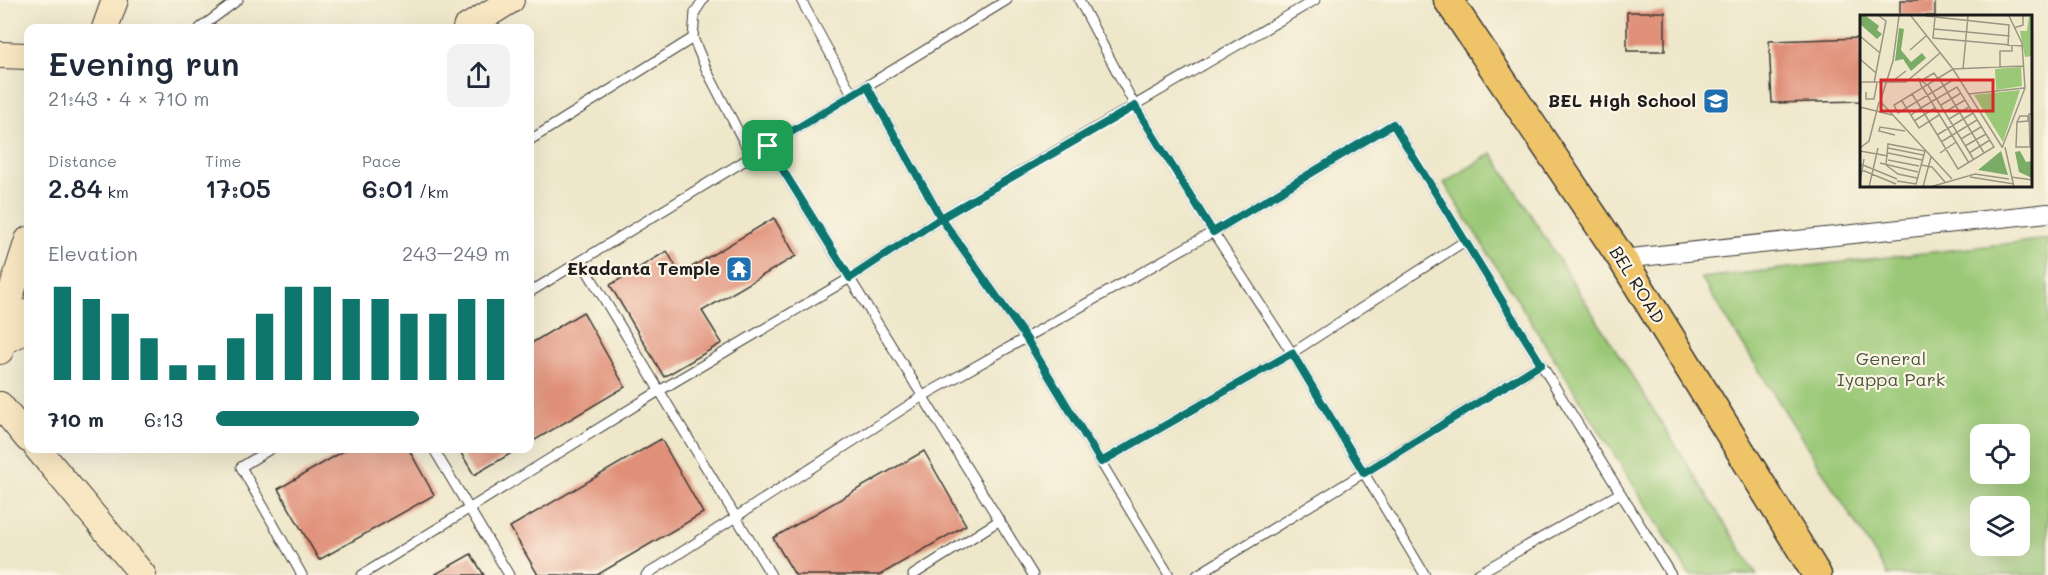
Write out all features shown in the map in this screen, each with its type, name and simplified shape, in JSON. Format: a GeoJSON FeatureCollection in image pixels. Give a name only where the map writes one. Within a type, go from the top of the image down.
{"type":"FeatureCollection","features":[{"type":"Feature","properties":{"kind":"main road","name":"BEL ROAD"},"geometry":{"type":"LineString","coordinates":[[1449,0],[1622,260],[1817,575]]}},
{"type":"Feature","properties":{"kind":"street"},"geometry":{"type":"LineString","coordinates":[[106,24],[115,0]]}},
{"type":"Feature","properties":{"kind":"street"},"geometry":{"type":"LineString","coordinates":[[472,24],[511,0]]}},
{"type":"Feature","properties":{"kind":"street"},"geometry":{"type":"LineString","coordinates":[[0,55],[24,56]]}},
{"type":"Feature","properties":{"kind":"street"},"geometry":{"type":"LineString","coordinates":[[1622,260],[2048,213]]}},
{"type":"Feature","properties":{"kind":"street"},"geometry":{"type":"LineString","coordinates":[[2,346],[1,325],[24,253]]}},
{"type":"Feature","properties":{"kind":"street"},"geometry":{"type":"LineString","coordinates":[[2,346],[21,333],[24,324]]}},
{"type":"Feature","properties":{"kind":"street"},"geometry":{"type":"LineString","coordinates":[[0,405],[24,434]]}},
{"type":"Feature","properties":{"kind":"street"},"geometry":{"type":"LineString","coordinates":[[41,453],[143,575]]}},
{"type":"Feature","properties":{"kind":"lane"},"geometry":{"type":"LineString","coordinates":[[205,24],[238,0]]}},
{"type":"Feature","properties":{"kind":"lane"},"geometry":{"type":"LineString","coordinates":[[703,0],[695,12],[693,38],[707,71],[751,156]]}},
{"type":"Feature","properties":{"kind":"lane"},"geometry":{"type":"LineString","coordinates":[[801,0],[852,94]]}},
{"type":"Feature","properties":{"kind":"lane"},"geometry":{"type":"LineString","coordinates":[[534,290],[1006,0]]}},
{"type":"Feature","properties":{"kind":"lane"},"geometry":{"type":"LineString","coordinates":[[1079,0],[1135,106],[1292,353],[1425,575]]}},
{"type":"Feature","properties":{"kind":"lane"},"geometry":{"type":"LineString","coordinates":[[362,575],[659,391],[850,278],[941,218],[1315,0]]}},
{"type":"Feature","properties":{"kind":"lane"},"geometry":{"type":"LineString","coordinates":[[534,137],[693,38]]}},
{"type":"Feature","properties":{"kind":"lane"},"geometry":{"type":"LineString","coordinates":[[867,86],[941,218],[1026,338],[1169,575]]}},
{"type":"Feature","properties":{"kind":"lane"},"geometry":{"type":"LineString","coordinates":[[646,575],[923,396],[1213,232],[1393,124],[1671,575]]}},
{"type":"Feature","properties":{"kind":"lane"},"geometry":{"type":"LineString","coordinates":[[768,146],[1033,575]]}},
{"type":"Feature","properties":{"kind":"lane"},"geometry":{"type":"LineString","coordinates":[[1101,462],[1292,353],[1465,241]]}},
{"type":"Feature","properties":{"kind":"lane"},"geometry":{"type":"LineString","coordinates":[[580,261],[771,575]]}},
{"type":"Feature","properties":{"kind":"lane"},"geometry":{"type":"LineString","coordinates":[[1197,575],[1541,364]]}},
{"type":"Feature","properties":{"kind":"lane"},"geometry":{"type":"LineString","coordinates":[[264,453],[242,467],[302,575]]}},
{"type":"Feature","properties":{"kind":"lane"},"geometry":{"type":"LineString","coordinates":[[436,453],[509,575]]}},
{"type":"Feature","properties":{"kind":"lane"},"geometry":{"type":"LineString","coordinates":[[1476,575],[1620,493]]}},
{"type":"Feature","properties":{"kind":"lane"},"geometry":{"type":"LineString","coordinates":[[913,575],[1000,520]]}},
{"type":"Feature","properties":{"kind":"green space"},"geometry":{"type":"Polygon","coordinates":[[[1492,153],[1757,575],[1690,575],[1444,183],[1492,153]]]}},
{"type":"Feature","properties":{"kind":"green space","name":"General Iyappa Park"},"geometry":{"type":"Polygon","coordinates":[[[2048,239],[2048,575],[1888,575],[1701,278],[2048,239]]]}},
{"type":"Feature","properties":{"kind":"building"},"geometry":{"type":"Polygon","coordinates":[[[1900,0],[1935,0],[1935,15],[1900,15],[1900,0]]]}},
{"type":"Feature","properties":{"kind":"building"},"geometry":{"type":"Polygon","coordinates":[[[1627,12],[1665,12],[1665,51],[1627,51],[1627,12]]]}},
{"type":"Feature","properties":{"kind":"building"},"geometry":{"type":"Polygon","coordinates":[[[1860,38],[1860,101],[1772,103],[1769,41],[1860,38]]]}},
{"type":"Feature","properties":{"kind":"building"},"geometry":{"type":"Polygon","coordinates":[[[774,218],[796,256],[702,311],[722,343],[664,377],[610,285],[667,251],[680,274],[774,218]]]}},
{"type":"Feature","properties":{"kind":"building"},"geometry":{"type":"Polygon","coordinates":[[[583,312],[625,387],[534,441],[534,342],[583,312]]]}},
{"type":"Feature","properties":{"kind":"building"},"geometry":{"type":"Polygon","coordinates":[[[661,439],[703,513],[597,575],[538,575],[510,527],[661,439]]]}},
{"type":"Feature","properties":{"kind":"building"},"geometry":{"type":"Polygon","coordinates":[[[924,451],[966,525],[880,575],[795,575],[773,538],[924,451]]]}},
{"type":"Feature","properties":{"kind":"building"},"geometry":{"type":"Polygon","coordinates":[[[340,453],[411,453],[434,495],[319,560],[278,489],[340,453]]]}},
{"type":"Feature","properties":{"kind":"building"},"geometry":{"type":"Polygon","coordinates":[[[461,453],[511,453],[474,475],[461,453]]]}},
{"type":"Feature","properties":{"kind":"building"},"geometry":{"type":"Polygon","coordinates":[[[471,554],[484,575],[434,575],[471,554]]]}},
{"type":"Feature","properties":{"kind":"place","name":"BEL High School"},"geometry":{"type":"Point","coordinates":[1716,101]}},
{"type":"Feature","properties":{"kind":"place","name":"Ekadanta Temple"},"geometry":{"type":"Point","coordinates":[739,269]}},
{"type":"Feature","properties":{"kind":"route"},"geometry":{"type":"LineString","coordinates":[[768,146],[850,278],[941,218],[1026,338],[1101,462],[1292,353],[1364,473],[1541,364],[1393,124],[1213,232],[1135,106],[941,218],[867,86],[768,146]]}}]}
